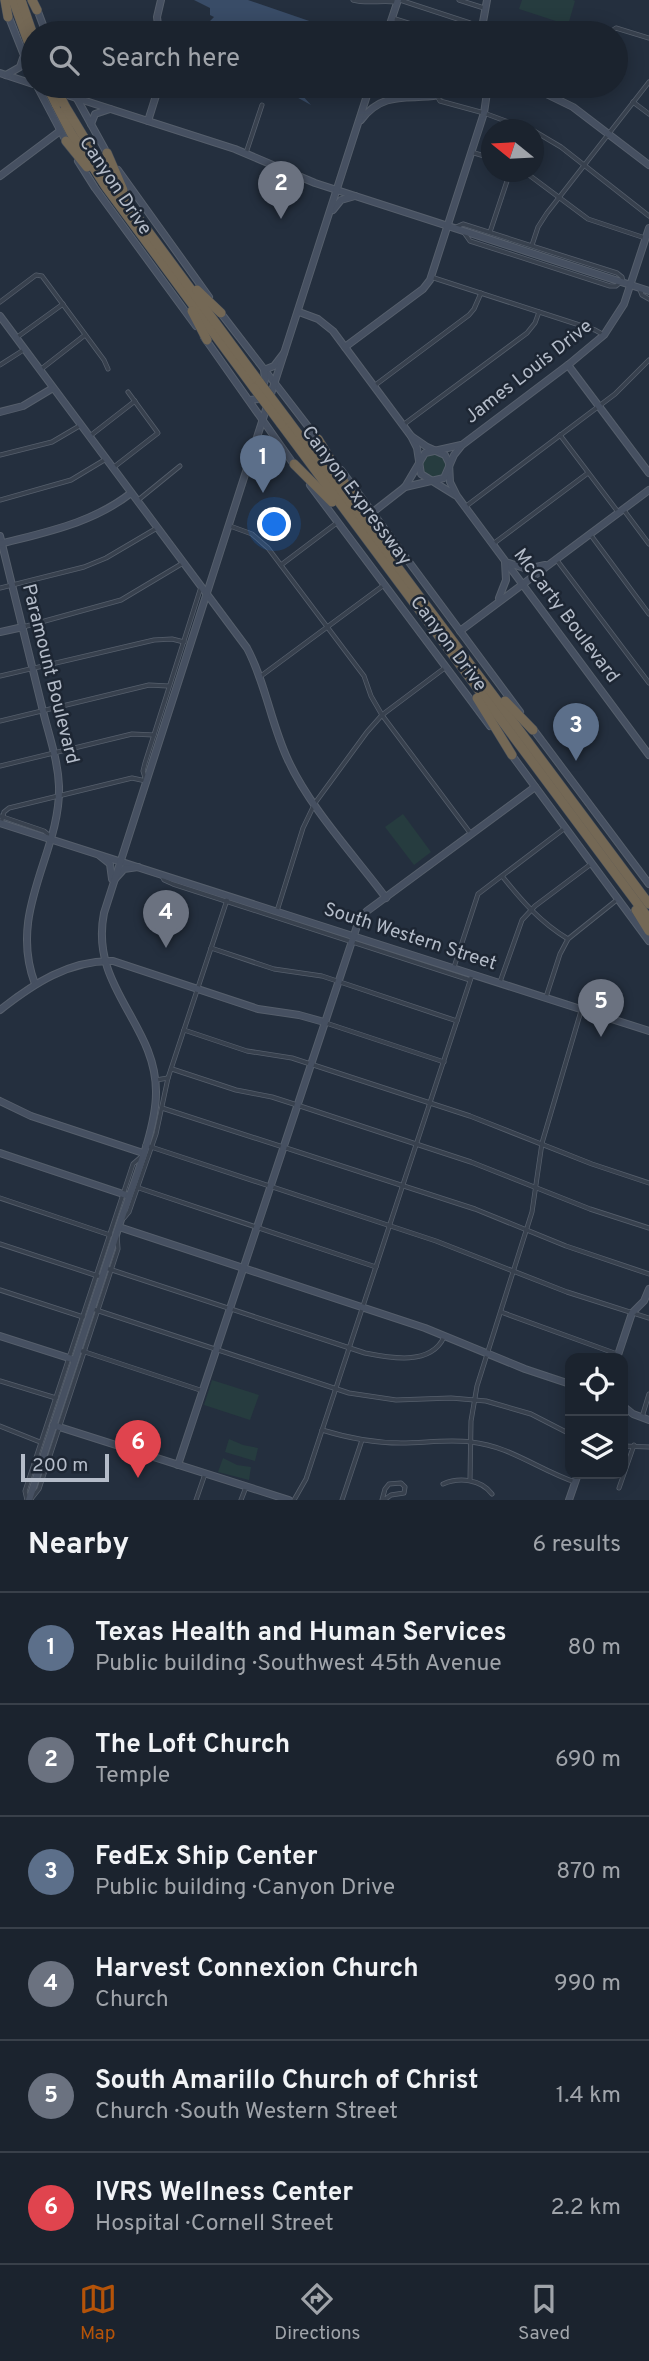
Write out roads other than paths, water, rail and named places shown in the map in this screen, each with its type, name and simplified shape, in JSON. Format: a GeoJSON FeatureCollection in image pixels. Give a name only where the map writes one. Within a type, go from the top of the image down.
{"type":"FeatureCollection","features":[{"type":"Feature","properties":{"kind":"highway"},"geometry":{"type":"LineString","coordinates":[[4,0],[8,17]]}},
{"type":"Feature","properties":{"kind":"highway"},"geometry":{"type":"LineString","coordinates":[[13,0],[21,30]]}},
{"type":"Feature","properties":{"kind":"highway"},"geometry":{"type":"LineString","coordinates":[[21,0],[28,21]]}},
{"type":"Feature","properties":{"kind":"highway"},"geometry":{"type":"LineString","coordinates":[[33,0],[37,10]]}},
{"type":"Feature","properties":{"kind":"highway","name":"Canyon Expressway"},"geometry":{"type":"LineString","coordinates":[[53,98],[87,159],[169,259],[257,386]]}},
{"type":"Feature","properties":{"kind":"highway","name":"Canyon Expressway"},"geometry":{"type":"LineString","coordinates":[[56,98],[56,105]]}},
{"type":"Feature","properties":{"kind":"highway"},"geometry":{"type":"LineString","coordinates":[[66,141],[128,210]]}},
{"type":"Feature","properties":{"kind":"highway"},"geometry":{"type":"LineString","coordinates":[[107,153],[128,210]]}},
{"type":"Feature","properties":{"kind":"highway","name":"Canyon Expressway"},"geometry":{"type":"LineString","coordinates":[[128,210],[168,271],[387,552],[649,904]]}},
{"type":"Feature","properties":{"kind":"highway"},"geometry":{"type":"LineString","coordinates":[[169,259],[221,313]]}},
{"type":"Feature","properties":{"kind":"highway"},"geometry":{"type":"LineString","coordinates":[[168,271],[206,340]]}},
{"type":"Feature","properties":{"kind":"highway","name":"Canyon Expressway"},"geometry":{"type":"LineString","coordinates":[[284,421],[354,524],[649,919]]}},
{"type":"Feature","properties":{"kind":"highway"},"geometry":{"type":"LineString","coordinates":[[318,439],[387,552]]}},
{"type":"Feature","properties":{"kind":"highway"},"geometry":{"type":"LineString","coordinates":[[294,464],[348,521],[354,524]]}},
{"type":"Feature","properties":{"kind":"highway"},"geometry":{"type":"LineString","coordinates":[[442,640],[512,755]]}},
{"type":"Feature","properties":{"kind":"highway"},"geometry":{"type":"LineString","coordinates":[[476,671],[533,730]]}},
{"type":"Feature","properties":{"kind":"highway"},"geometry":{"type":"LineString","coordinates":[[614,873],[615,879],[649,930]]}},
{"type":"Feature","properties":{"kind":"main road"},"geometry":{"type":"LineString","coordinates":[[158,21],[161,0]]}},
{"type":"Feature","properties":{"kind":"main road"},"geometry":{"type":"LineString","coordinates":[[483,21],[487,0]]}},
{"type":"Feature","properties":{"kind":"main road"},"geometry":{"type":"LineString","coordinates":[[391,21],[398,1]]}},
{"type":"Feature","properties":{"kind":"main road"},"geometry":{"type":"LineString","coordinates":[[37,10],[41,21]]}},
{"type":"Feature","properties":{"kind":"main road"},"geometry":{"type":"LineString","coordinates":[[8,17],[21,42]]}},
{"type":"Feature","properties":{"kind":"main road"},"geometry":{"type":"LineString","coordinates":[[3,74],[21,66]]}},
{"type":"Feature","properties":{"kind":"main road"},"geometry":{"type":"LineString","coordinates":[[3,74],[21,80]]}},
{"type":"Feature","properties":{"kind":"main road","name":"Canyon Drive"},"geometry":{"type":"LineString","coordinates":[[49,98],[56,105],[60,131],[95,188],[294,464],[649,941]]}},
{"type":"Feature","properties":{"kind":"main road","name":"Canyon Drive"},"geometry":{"type":"LineString","coordinates":[[76,98],[107,153],[153,221],[649,884]]}},
{"type":"Feature","properties":{"kind":"main road"},"geometry":{"type":"LineString","coordinates":[[78,98],[246,153],[315,183],[649,290]]}},
{"type":"Feature","properties":{"kind":"main road"},"geometry":{"type":"LineString","coordinates":[[148,121],[155,98]]}},
{"type":"Feature","properties":{"kind":"main road"},"geometry":{"type":"LineString","coordinates":[[359,123],[372,105],[371,98]]}},
{"type":"Feature","properties":{"kind":"main road"},"geometry":{"type":"LineString","coordinates":[[29,1500],[44,1443],[56,1426],[72,1359],[81,1350],[95,1309],[99,1277],[108,1268],[126,1196],[140,1172],[159,1100],[146,1044],[117,994],[104,961],[102,925],[125,844],[198,619],[199,606],[214,572],[359,123],[372,105],[394,98]]}},
{"type":"Feature","properties":{"kind":"main road"},"geometry":{"type":"LineString","coordinates":[[345,347],[423,289],[431,277],[450,227],[486,98]]}},
{"type":"Feature","properties":{"kind":"main road"},"geometry":{"type":"LineString","coordinates":[[557,98],[649,165]]}},
{"type":"Feature","properties":{"kind":"main road"},"geometry":{"type":"LineString","coordinates":[[56,105],[50,99],[74,105],[83,111]]}},
{"type":"Feature","properties":{"kind":"main road"},"geometry":{"type":"LineString","coordinates":[[91,126],[95,114],[111,109]]}},
{"type":"Feature","properties":{"kind":"main road"},"geometry":{"type":"LineString","coordinates":[[0,176],[60,131]]}},
{"type":"Feature","properties":{"kind":"main road"},"geometry":{"type":"LineString","coordinates":[[315,183],[334,182],[343,172]]}},
{"type":"Feature","properties":{"kind":"main road"},"geometry":{"type":"LineString","coordinates":[[343,172],[342,186],[355,196]]}},
{"type":"Feature","properties":{"kind":"main road"},"geometry":{"type":"LineString","coordinates":[[315,183],[328,193],[330,215]]}},
{"type":"Feature","properties":{"kind":"main road"},"geometry":{"type":"LineString","coordinates":[[330,215],[341,200],[355,196]]}},
{"type":"Feature","properties":{"kind":"main road","name":"James Louis Drive"},"geometry":{"type":"LineString","coordinates":[[405,487],[443,478],[454,455],[463,445],[604,335],[620,312],[625,283],[649,228]]}},
{"type":"Feature","properties":{"kind":"main road"},"geometry":{"type":"LineString","coordinates":[[299,312],[327,325],[411,436]]}},
{"type":"Feature","properties":{"kind":"main road"},"geometry":{"type":"LineString","coordinates":[[0,316],[247,648],[261,676],[287,758],[300,783],[386,898]]}},
{"type":"Feature","properties":{"kind":"main road"},"geometry":{"type":"LineString","coordinates":[[250,400],[259,399],[265,380],[264,370],[274,366],[287,349]]}},
{"type":"Feature","properties":{"kind":"main road"},"geometry":{"type":"LineString","coordinates":[[568,365],[649,473]]}},
{"type":"Feature","properties":{"kind":"main road"},"geometry":{"type":"LineString","coordinates":[[0,412],[32,401],[53,388]]}},
{"type":"Feature","properties":{"kind":"main road"},"geometry":{"type":"LineString","coordinates":[[269,429],[277,400],[283,398],[289,401]]}},
{"type":"Feature","properties":{"kind":"main road","name":"McCarty Boulevard"},"geometry":{"type":"LineString","coordinates":[[411,436],[447,459],[450,482],[464,507],[649,755]]}},
{"type":"Feature","properties":{"kind":"main road","name":"McCarty Boulevard"},"geometry":{"type":"LineString","coordinates":[[411,436],[417,448],[421,474],[457,496]]}},
{"type":"Feature","properties":{"kind":"main road","name":"James Louis Drive"},"geometry":{"type":"LineString","coordinates":[[373,512],[405,487],[425,453],[463,445]]}},
{"type":"Feature","properties":{"kind":"main road"},"geometry":{"type":"LineString","coordinates":[[253,453],[266,447],[284,450]]}},
{"type":"Feature","properties":{"kind":"main road"},"geometry":{"type":"LineString","coordinates":[[640,461],[649,465]]}},
{"type":"Feature","properties":{"kind":"main road"},"geometry":{"type":"LineString","coordinates":[[460,631],[649,490]]}},
{"type":"Feature","properties":{"kind":"main road"},"geometry":{"type":"LineString","coordinates":[[1,541],[88,519],[119,503],[131,493]]}},
{"type":"Feature","properties":{"kind":"main road","name":"Paramount Boulevard"},"geometry":{"type":"LineString","coordinates":[[1,541],[57,766],[59,796],[29,909],[28,947],[35,984]]}},
{"type":"Feature","properties":{"kind":"main road"},"geometry":{"type":"LineString","coordinates":[[504,560],[527,569],[553,562]]}},
{"type":"Feature","properties":{"kind":"main road"},"geometry":{"type":"LineString","coordinates":[[495,605],[505,587],[507,576],[504,560]]}},
{"type":"Feature","properties":{"kind":"main road"},"geometry":{"type":"LineString","coordinates":[[199,584],[205,582],[214,572]]}},
{"type":"Feature","properties":{"kind":"main road"},"geometry":{"type":"LineString","coordinates":[[198,619],[206,610],[218,610]]}},
{"type":"Feature","properties":{"kind":"main road"},"geometry":{"type":"LineString","coordinates":[[0,632],[23,627]]}},
{"type":"Feature","properties":{"kind":"main road"},"geometry":{"type":"LineString","coordinates":[[178,1465],[361,917],[535,787]]}},
{"type":"Feature","properties":{"kind":"main road","name":"South Western Street"},"geometry":{"type":"LineString","coordinates":[[1,820],[228,898],[278,911],[352,939],[472,977],[500,982],[649,1031]]}},
{"type":"Feature","properties":{"kind":"main road"},"geometry":{"type":"LineString","coordinates":[[100,855],[113,853],[125,844]]}},
{"type":"Feature","properties":{"kind":"main road"},"geometry":{"type":"LineString","coordinates":[[125,844],[128,858],[139,867]]}},
{"type":"Feature","properties":{"kind":"main road"},"geometry":{"type":"LineString","coordinates":[[100,855],[110,864],[113,883]]}},
{"type":"Feature","properties":{"kind":"main road"},"geometry":{"type":"LineString","coordinates":[[113,883],[124,870],[139,867]]}},
{"type":"Feature","properties":{"kind":"main road"},"geometry":{"type":"LineString","coordinates":[[0,1010],[35,984],[62,971],[113,961],[258,1009],[324,1022]]}},
{"type":"Feature","properties":{"kind":"main road"},"geometry":{"type":"LineString","coordinates":[[0,1112],[2,1103],[31,1116],[145,1151]]}},
{"type":"Feature","properties":{"kind":"main road"},"geometry":{"type":"LineString","coordinates":[[0,1153],[126,1196]]}},
{"type":"Feature","properties":{"kind":"main road"},"geometry":{"type":"LineString","coordinates":[[117,1229],[445,1335],[525,1369],[565,1382]]}},
{"type":"Feature","properties":{"kind":"main road"},"geometry":{"type":"LineString","coordinates":[[618,1353],[632,1313],[649,1289]]}},
{"type":"Feature","properties":{"kind":"main road"},"geometry":{"type":"LineString","coordinates":[[0,1336],[72,1359]]}},
{"type":"Feature","properties":{"kind":"main road"},"geometry":{"type":"LineString","coordinates":[[628,1410],[645,1418]]}},
{"type":"Feature","properties":{"kind":"main road"},"geometry":{"type":"LineString","coordinates":[[56,1426],[289,1500]]}},
{"type":"Feature","properties":{"kind":"main road"},"geometry":{"type":"LineString","coordinates":[[569,1500],[576,1479]]}},
{"type":"Feature","properties":{"kind":"street"},"geometry":{"type":"LineString","coordinates":[[353,0],[398,1],[463,21]]}},
{"type":"Feature","properties":{"kind":"street"},"geometry":{"type":"LineString","coordinates":[[459,0],[485,8]]}},
{"type":"Feature","properties":{"kind":"street"},"geometry":{"type":"LineString","coordinates":[[392,18],[402,21]]}},
{"type":"Feature","properties":{"kind":"street"},"geometry":{"type":"LineString","coordinates":[[628,32],[649,38]]}},
{"type":"Feature","properties":{"kind":"street"},"geometry":{"type":"LineString","coordinates":[[532,245],[540,222],[649,82]]}},
{"type":"Feature","properties":{"kind":"street"},"geometry":{"type":"LineString","coordinates":[[438,98],[440,102],[501,119]]}},
{"type":"Feature","properties":{"kind":"street"},"geometry":{"type":"LineString","coordinates":[[634,102],[649,114]]}},
{"type":"Feature","properties":{"kind":"street"},"geometry":{"type":"LineString","coordinates":[[246,153],[262,105]]}},
{"type":"Feature","properties":{"kind":"street"},"geometry":{"type":"LineString","coordinates":[[544,137],[649,216]]}},
{"type":"Feature","properties":{"kind":"street"},"geometry":{"type":"LineString","coordinates":[[471,152],[481,155]]}},
{"type":"Feature","properties":{"kind":"street"},"geometry":{"type":"LineString","coordinates":[[490,232],[507,182]]}},
{"type":"Feature","properties":{"kind":"street"},"geometry":{"type":"LineString","coordinates":[[538,182],[592,221],[645,238]]}},
{"type":"Feature","properties":{"kind":"street"},"geometry":{"type":"LineString","coordinates":[[450,227],[463,224],[532,245],[617,273],[625,283],[610,286],[588,279],[470,241],[463,231]]}},
{"type":"Feature","properties":{"kind":"street"},"geometry":{"type":"LineString","coordinates":[[499,243],[512,239]]}},
{"type":"Feature","properties":{"kind":"street"},"geometry":{"type":"LineString","coordinates":[[0,302],[39,274],[104,360],[107,369]]}},
{"type":"Feature","properties":{"kind":"street"},"geometry":{"type":"LineString","coordinates":[[588,279],[598,275]]}},
{"type":"Feature","properties":{"kind":"street"},"geometry":{"type":"LineString","coordinates":[[431,277],[596,330],[604,335]]}},
{"type":"Feature","properties":{"kind":"street"},"geometry":{"type":"LineString","coordinates":[[640,288],[642,295],[649,299]]}},
{"type":"Feature","properties":{"kind":"street"},"geometry":{"type":"LineString","coordinates":[[374,386],[469,315],[481,293]]}},
{"type":"Feature","properties":{"kind":"street"},"geometry":{"type":"LineString","coordinates":[[16,338],[63,304]]}},
{"type":"Feature","properties":{"kind":"street"},"geometry":{"type":"LineString","coordinates":[[403,425],[527,333],[533,327],[539,312]]}},
{"type":"Feature","properties":{"kind":"street"},"geometry":{"type":"LineString","coordinates":[[40,370],[86,335]]}},
{"type":"Feature","properties":{"kind":"street"},"geometry":{"type":"LineString","coordinates":[[0,365],[24,349]]}},
{"type":"Feature","properties":{"kind":"street"},"geometry":{"type":"LineString","coordinates":[[464,507],[600,406],[632,380],[649,360]]}},
{"type":"Feature","properties":{"kind":"street"},"geometry":{"type":"LineString","coordinates":[[113,468],[158,433],[128,392]]}},
{"type":"Feature","properties":{"kind":"street"},"geometry":{"type":"LineString","coordinates":[[89,437],[135,401]]}},
{"type":"Feature","properties":{"kind":"street"},"geometry":{"type":"LineString","coordinates":[[0,455],[52,442],[81,425]]}},
{"type":"Feature","properties":{"kind":"street"},"geometry":{"type":"LineString","coordinates":[[560,435],[649,544]]}},
{"type":"Feature","properties":{"kind":"street"},"geometry":{"type":"LineString","coordinates":[[0,500],[62,484],[106,459]]}},
{"type":"Feature","properties":{"kind":"street"},"geometry":{"type":"LineString","coordinates":[[137,500],[180,466]]}},
{"type":"Feature","properties":{"kind":"street"},"geometry":{"type":"LineString","coordinates":[[493,544],[589,473]]}},
{"type":"Feature","properties":{"kind":"street"},"geometry":{"type":"LineString","coordinates":[[281,565],[338,522]]}},
{"type":"Feature","properties":{"kind":"street"},"geometry":{"type":"LineString","coordinates":[[229,525],[256,537],[281,565],[364,676],[382,715],[471,834]]}},
{"type":"Feature","properties":{"kind":"street"},"geometry":{"type":"LineString","coordinates":[[0,589],[95,563],[129,547],[158,528]]}},
{"type":"Feature","properties":{"kind":"street"},"geometry":{"type":"LineString","coordinates":[[590,534],[649,614]]}},
{"type":"Feature","properties":{"kind":"street"},"geometry":{"type":"LineString","coordinates":[[23,627],[121,600],[183,562]]}},
{"type":"Feature","properties":{"kind":"street"},"geometry":{"type":"LineString","coordinates":[[553,562],[649,683]]}},
{"type":"Feature","properties":{"kind":"street"},"geometry":{"type":"LineString","coordinates":[[1,820],[9,808],[132,778],[146,782],[144,765],[184,642],[199,606],[199,584]]}},
{"type":"Feature","properties":{"kind":"street"},"geometry":{"type":"LineString","coordinates":[[261,676],[384,585]]}},
{"type":"Feature","properties":{"kind":"street"},"geometry":{"type":"LineString","coordinates":[[0,676],[154,640],[172,639],[184,642]]}},
{"type":"Feature","properties":{"kind":"street"},"geometry":{"type":"LineString","coordinates":[[278,911],[303,828],[315,803],[382,715],[446,667]]}},
{"type":"Feature","properties":{"kind":"street"},"geometry":{"type":"LineString","coordinates":[[0,721],[149,685],[169,686]]}},
{"type":"Feature","properties":{"kind":"street"},"geometry":{"type":"LineString","coordinates":[[0,766],[132,734],[154,735]]}},
{"type":"Feature","properties":{"kind":"street"},"geometry":{"type":"LineString","coordinates":[[458,971],[476,898],[565,828]]}},
{"type":"Feature","properties":{"kind":"street"},"geometry":{"type":"LineString","coordinates":[[500,982],[517,930],[530,911],[592,863]]}},
{"type":"Feature","properties":{"kind":"street"},"geometry":{"type":"LineString","coordinates":[[501,876],[548,928],[568,939]]}},
{"type":"Feature","properties":{"kind":"street"},"geometry":{"type":"LineString","coordinates":[[117,1229],[130,1212],[145,1151],[162,1108],[159,1100],[172,1069],[228,898]]}},
{"type":"Feature","properties":{"kind":"street","name":"South Western Street"},"geometry":{"type":"LineString","coordinates":[[228,898],[336,933]]}},
{"type":"Feature","properties":{"kind":"street"},"geometry":{"type":"LineString","coordinates":[[546,997],[560,954],[568,939],[618,899]]}},
{"type":"Feature","properties":{"kind":"street"},"geometry":{"type":"LineString","coordinates":[[211,948],[274,969],[309,973],[338,981],[457,1021]]}},
{"type":"Feature","properties":{"kind":"street"},"geometry":{"type":"LineString","coordinates":[[294,1500],[306,1479],[472,977]]}},
{"type":"Feature","properties":{"kind":"street"},"geometry":{"type":"LineString","coordinates":[[470,1480],[474,1399],[533,1209],[542,1143],[582,1009]]}},
{"type":"Feature","properties":{"kind":"street"},"geometry":{"type":"LineString","coordinates":[[324,1022],[444,1062]]}},
{"type":"Feature","properties":{"kind":"street"},"geometry":{"type":"LineString","coordinates":[[184,1030],[247,1051],[292,1058],[491,1123],[592,1164],[649,1183]]}},
{"type":"Feature","properties":{"kind":"street"},"geometry":{"type":"LineString","coordinates":[[172,1069],[236,1090],[297,1105],[482,1165],[590,1209],[649,1228]]}},
{"type":"Feature","properties":{"kind":"street"},"geometry":{"type":"LineString","coordinates":[[156,1082],[166,1081],[168,1078]]}},
{"type":"Feature","properties":{"kind":"street"},"geometry":{"type":"LineString","coordinates":[[162,1108],[403,1184],[475,1209],[566,1246],[649,1274]]}},
{"type":"Feature","properties":{"kind":"street"},"geometry":{"type":"LineString","coordinates":[[145,1151],[270,1186],[468,1252],[513,1271],[649,1318]]}},
{"type":"Feature","properties":{"kind":"street"},"geometry":{"type":"LineString","coordinates":[[0,1427],[44,1443],[83,1317],[117,1229],[133,1164],[145,1151]]}},
{"type":"Feature","properties":{"kind":"street"},"geometry":{"type":"LineString","coordinates":[[138,1188],[376,1266]]}},
{"type":"Feature","properties":{"kind":"street"},"geometry":{"type":"LineString","coordinates":[[0,1198],[117,1229]]}},
{"type":"Feature","properties":{"kind":"street"},"geometry":{"type":"LineString","coordinates":[[0,1244],[99,1277]]}},
{"type":"Feature","properties":{"kind":"street"},"geometry":{"type":"LineString","coordinates":[[445,1335],[436,1349],[422,1356],[379,1356],[108,1268],[95,1309],[336,1389],[381,1399],[474,1399],[531,1414],[565,1431]]}},
{"type":"Feature","properties":{"kind":"street"},"geometry":{"type":"LineString","coordinates":[[0,1290],[83,1317]]}},
{"type":"Feature","properties":{"kind":"street"},"geometry":{"type":"LineString","coordinates":[[500,1312],[609,1353]]}},
{"type":"Feature","properties":{"kind":"street"},"geometry":{"type":"LineString","coordinates":[[29,1500],[39,1489],[81,1350],[203,1391]]}},
{"type":"Feature","properties":{"kind":"street"},"geometry":{"type":"LineString","coordinates":[[0,1381],[56,1398]]}},
{"type":"Feature","properties":{"kind":"street"},"geometry":{"type":"LineString","coordinates":[[645,1418],[649,1394]]}},
{"type":"Feature","properties":{"kind":"street"},"geometry":{"type":"LineString","coordinates":[[322,1430],[362,1440],[402,1443],[442,1440],[470,1442],[507,1450],[575,1482]]}},
{"type":"Feature","properties":{"kind":"street"},"geometry":{"type":"LineString","coordinates":[[342,1500],[362,1440]]}},
{"type":"Feature","properties":{"kind":"street"},"geometry":{"type":"LineString","coordinates":[[619,1488],[634,1444]]}},
{"type":"Feature","properties":{"kind":"street"},"geometry":{"type":"LineString","coordinates":[[628,1445],[649,1447]]}},
{"type":"Feature","properties":{"kind":"street"},"geometry":{"type":"LineString","coordinates":[[196,1500],[205,1474]]}},
{"type":"Feature","properties":{"kind":"street"},"geometry":{"type":"LineString","coordinates":[[443,1485],[470,1480],[489,1489],[492,1494]]}},
{"type":"Feature","properties":{"kind":"street"},"geometry":{"type":"LineString","coordinates":[[401,1483],[405,1486],[404,1493],[391,1495],[383,1500],[389,1484],[401,1483]]}},
{"type":"Feature","properties":{"kind":"street"},"geometry":{"type":"LineString","coordinates":[[241,1500],[246,1487]]}},
{"type":"Feature","properties":{"kind":"water"},"geometry":{"type":"Polygon","coordinates":[[[194,0],[248,0],[309,21],[210,21],[214,17],[210,15],[210,8],[194,0]]]}},
{"type":"Feature","properties":{"kind":"place","name":"The Loft Church"},"geometry":{"type":"Point","coordinates":[281,219]}},
{"type":"Feature","properties":{"kind":"place","name":"Texas Health and Human Services"},"geometry":{"type":"Point","coordinates":[263,493]}},
{"type":"Feature","properties":{"kind":"place","name":"FedEx Ship Center"},"geometry":{"type":"Point","coordinates":[576,761]}},
{"type":"Feature","properties":{"kind":"place","name":"Harvest Connexion Church"},"geometry":{"type":"Point","coordinates":[166,948]}},
{"type":"Feature","properties":{"kind":"place","name":"South Amarillo Church of Christ"},"geometry":{"type":"Point","coordinates":[601,1037]}},
{"type":"Feature","properties":{"kind":"place","name":"IVRS Wellness Center"},"geometry":{"type":"Point","coordinates":[138,1478]}}]}
